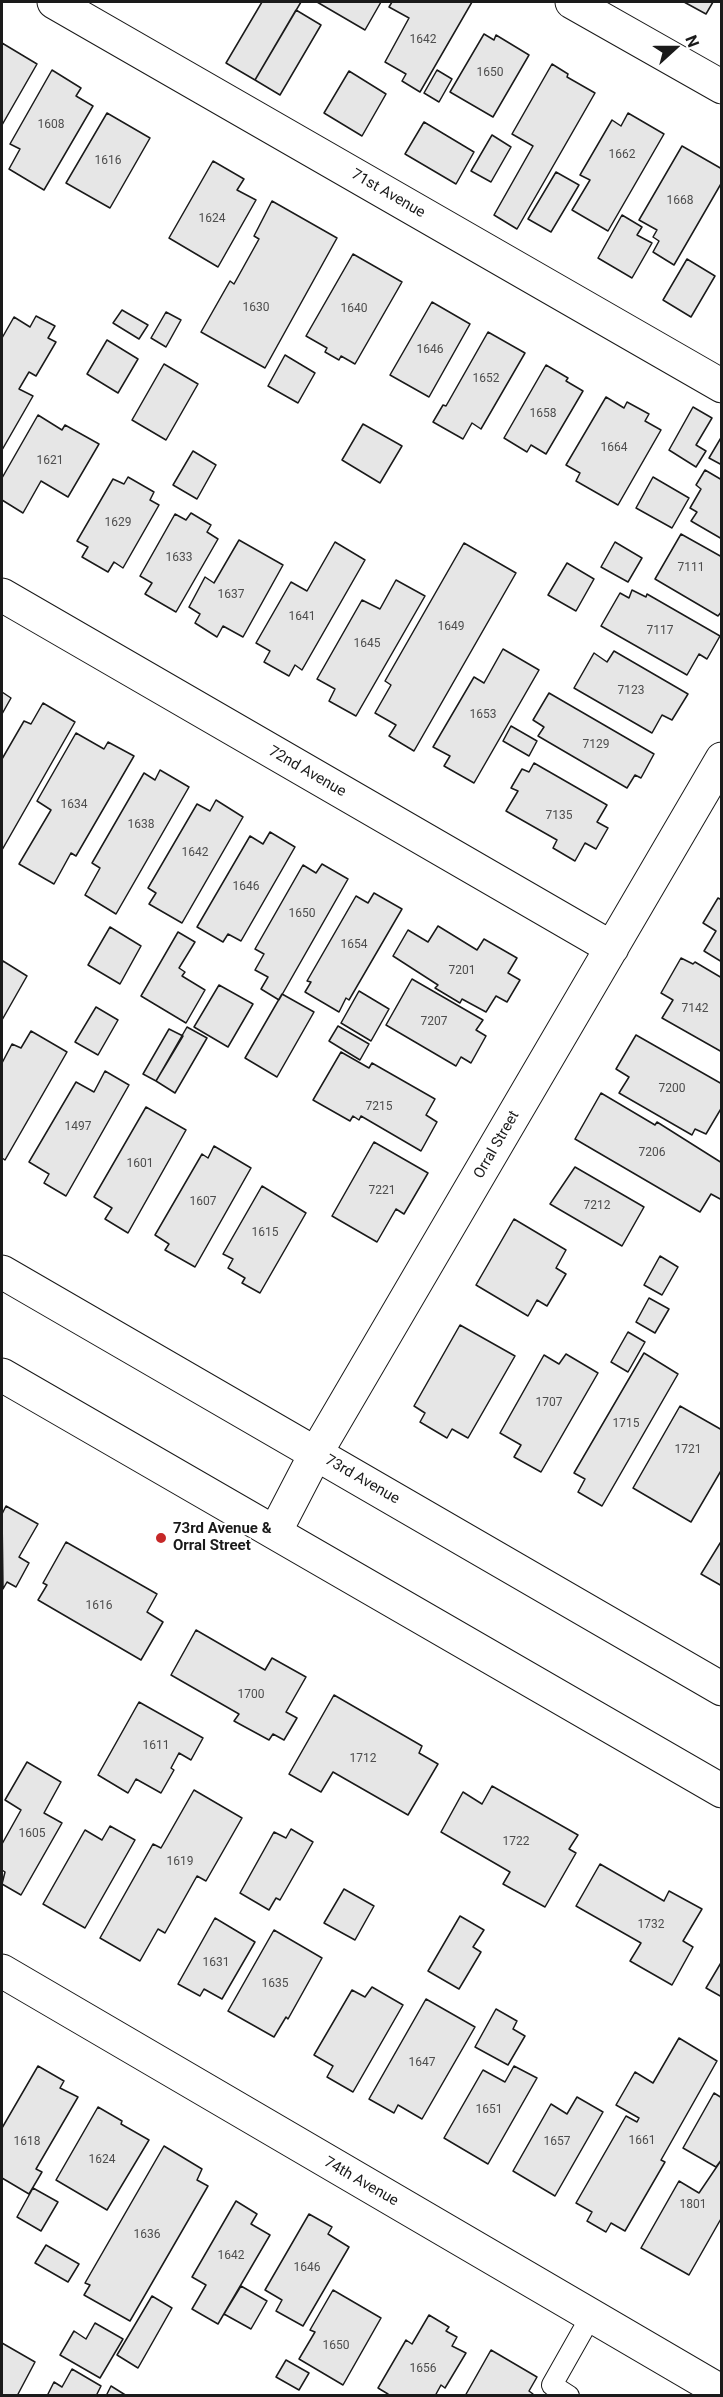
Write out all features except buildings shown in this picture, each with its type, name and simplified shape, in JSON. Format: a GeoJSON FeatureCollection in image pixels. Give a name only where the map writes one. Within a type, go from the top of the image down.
{"type":"FeatureCollection","features":[{"type":"Feature","properties":{"kind":"street","name":"71st Avenue"},"geometry":{"type":"LineString","coordinates":[[54,2],[722,386]]}},
{"type":"Feature","properties":{"kind":"street"},"geometry":{"type":"LineString","coordinates":[[572,2],[722,87]]}},
{"type":"Feature","properties":{"kind":"street","name":"72nd Avenue"},"geometry":{"type":"LineString","coordinates":[[2,595],[612,948]]}},
{"type":"Feature","properties":{"kind":"street","name":"Orral Street"},"geometry":{"type":"LineString","coordinates":[[275,1532],[316,1453],[722,759]]}},
{"type":"Feature","properties":{"kind":"street","name":"73rd Avenue"},"geometry":{"type":"LineString","coordinates":[[2,1272],[722,1689]]}},
{"type":"Feature","properties":{"kind":"street"},"geometry":{"type":"LineString","coordinates":[[2,1375],[722,1791]]}},
{"type":"Feature","properties":{"kind":"street","name":"74th Avenue"},"geometry":{"type":"LineString","coordinates":[[2,1971],[722,2392]]}},
{"type":"Feature","properties":{"kind":"lane"},"geometry":{"type":"LineString","coordinates":[[568,2396],[552,2385],[591,2316]]}},
{"type":"Feature","properties":{"kind":"place","name":"73rd Avenue & Orral Street"},"geometry":{"type":"Point","coordinates":[161,1538]}}]}
